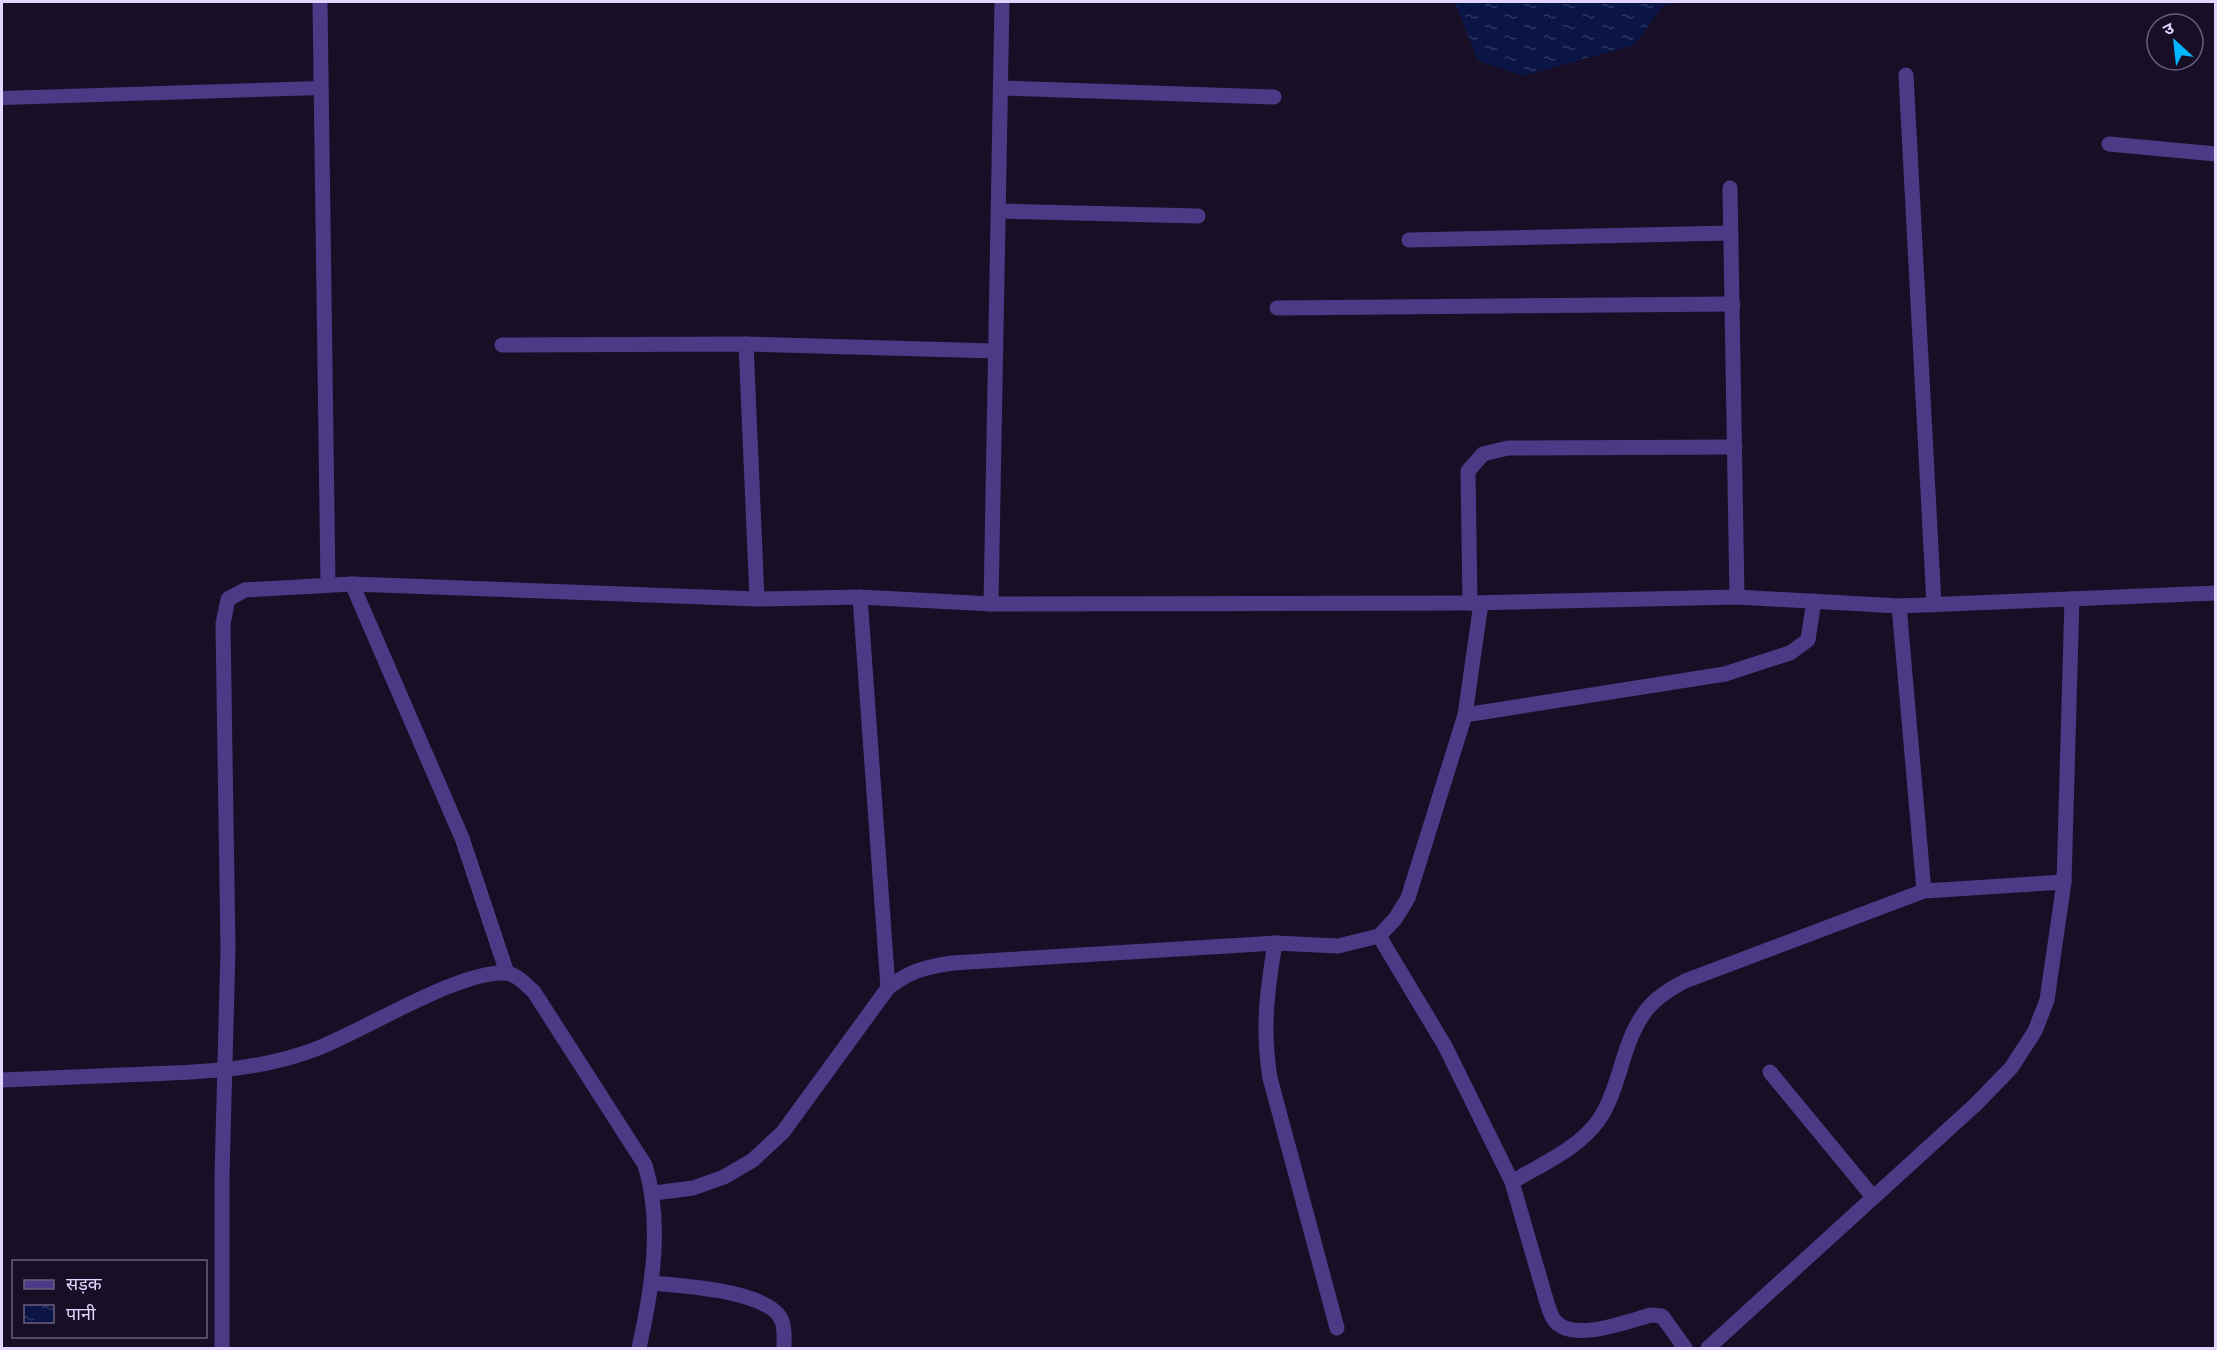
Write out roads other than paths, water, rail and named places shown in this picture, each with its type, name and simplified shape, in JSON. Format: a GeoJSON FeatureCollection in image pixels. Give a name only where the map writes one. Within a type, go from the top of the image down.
{"type":"FeatureCollection","features":[{"type":"Feature","properties":{"kind":"street"},"geometry":{"type":"LineString","coordinates":[[320,2],[328,585]]}},
{"type":"Feature","properties":{"kind":"street"},"geometry":{"type":"LineString","coordinates":[[991,604],[1002,2]]}},
{"type":"Feature","properties":{"kind":"street"},"geometry":{"type":"LineString","coordinates":[[1906,75],[1934,605]]}},
{"type":"Feature","properties":{"kind":"street"},"geometry":{"type":"LineString","coordinates":[[1001,88],[1274,97]]}},
{"type":"Feature","properties":{"kind":"street"},"geometry":{"type":"LineString","coordinates":[[2109,144],[2216,154]]}},
{"type":"Feature","properties":{"kind":"street"},"geometry":{"type":"LineString","coordinates":[[1730,188],[1737,597]]}},
{"type":"Feature","properties":{"kind":"street"},"geometry":{"type":"LineString","coordinates":[[999,210],[1198,216]]}},
{"type":"Feature","properties":{"kind":"street"},"geometry":{"type":"LineString","coordinates":[[1409,240],[1731,233]]}},
{"type":"Feature","properties":{"kind":"street"},"geometry":{"type":"LineString","coordinates":[[1277,308],[1733,304]]}},
{"type":"Feature","properties":{"kind":"street"},"geometry":{"type":"LineString","coordinates":[[502,345],[746,344],[995,351]]}},
{"type":"Feature","properties":{"kind":"street"},"geometry":{"type":"LineString","coordinates":[[746,344],[757,599]]}},
{"type":"Feature","properties":{"kind":"street"},"geometry":{"type":"LineString","coordinates":[[654,1193],[693,1188],[724,1177],[753,1160],[783,1132],[888,988],[905,974],[922,968],[952,963],[1275,943],[1338,946],[1379,936],[1395,919],[1408,898],[1465,715],[1475,603],[1468,471],[1483,454],[1508,448],[1735,447]]}},
{"type":"Feature","properties":{"kind":"street"},"geometry":{"type":"LineString","coordinates":[[352,584],[462,838],[507,973]]}},
{"type":"Feature","properties":{"kind":"street"},"geometry":{"type":"LineString","coordinates":[[222,1348],[224,1071],[228,950],[224,606],[228,599],[245,590],[352,584],[757,599],[860,597],[991,604],[1475,603],[1737,597],[1899,606],[2216,592]]}},
{"type":"Feature","properties":{"kind":"street"},"geometry":{"type":"LineString","coordinates":[[860,597],[888,988]]}},
{"type":"Feature","properties":{"kind":"street"},"geometry":{"type":"LineString","coordinates":[[1708,1348],[2011,1068],[2035,1031],[2047,1000],[2064,882],[2072,599]]}},
{"type":"Feature","properties":{"kind":"street"},"geometry":{"type":"LineString","coordinates":[[1465,715],[1725,674],[1790,653],[1808,640],[1814,602]]}},
{"type":"Feature","properties":{"kind":"street"},"geometry":{"type":"LineString","coordinates":[[1899,606],[1924,891]]}},
{"type":"Feature","properties":{"kind":"street"},"geometry":{"type":"LineString","coordinates":[[1512,1182],[1575,1144],[1597,1122],[1611,1098],[1633,1035],[1645,1012],[1662,994],[1709,970],[1924,891],[2064,882]]}},
{"type":"Feature","properties":{"kind":"street"},"geometry":{"type":"LineString","coordinates":[[1379,936],[1445,1046],[1512,1182],[1547,1303],[1555,1321],[1568,1329],[1586,1331],[1651,1316],[1662,1316],[1685,1348]]}},
{"type":"Feature","properties":{"kind":"street"},"geometry":{"type":"LineString","coordinates":[[1275,943],[1264,1011],[1266,1058],[1337,1328]]}},
{"type":"Feature","properties":{"kind":"street"},"geometry":{"type":"LineString","coordinates":[[2,1080],[224,1071],[266,1065],[316,1049],[437,993],[482,975],[507,973],[521,980],[534,992],[645,1165],[654,1193],[651,1283],[639,1348]]}},
{"type":"Feature","properties":{"kind":"street"},"geometry":{"type":"LineString","coordinates":[[1770,1072],[1873,1197]]}},
{"type":"Feature","properties":{"kind":"street"},"geometry":{"type":"LineString","coordinates":[[651,1283],[738,1293],[775,1311],[782,1320],[784,1348]]}},
{"type":"Feature","properties":{"kind":"lane"},"geometry":{"type":"LineString","coordinates":[[2,98],[321,88]]}},
{"type":"Feature","properties":{"kind":"water"},"geometry":{"type":"Polygon","coordinates":[[[1455,2],[1683,2],[1664,5],[1634,45],[1523,76],[1478,61],[1455,2]]]}}]}
